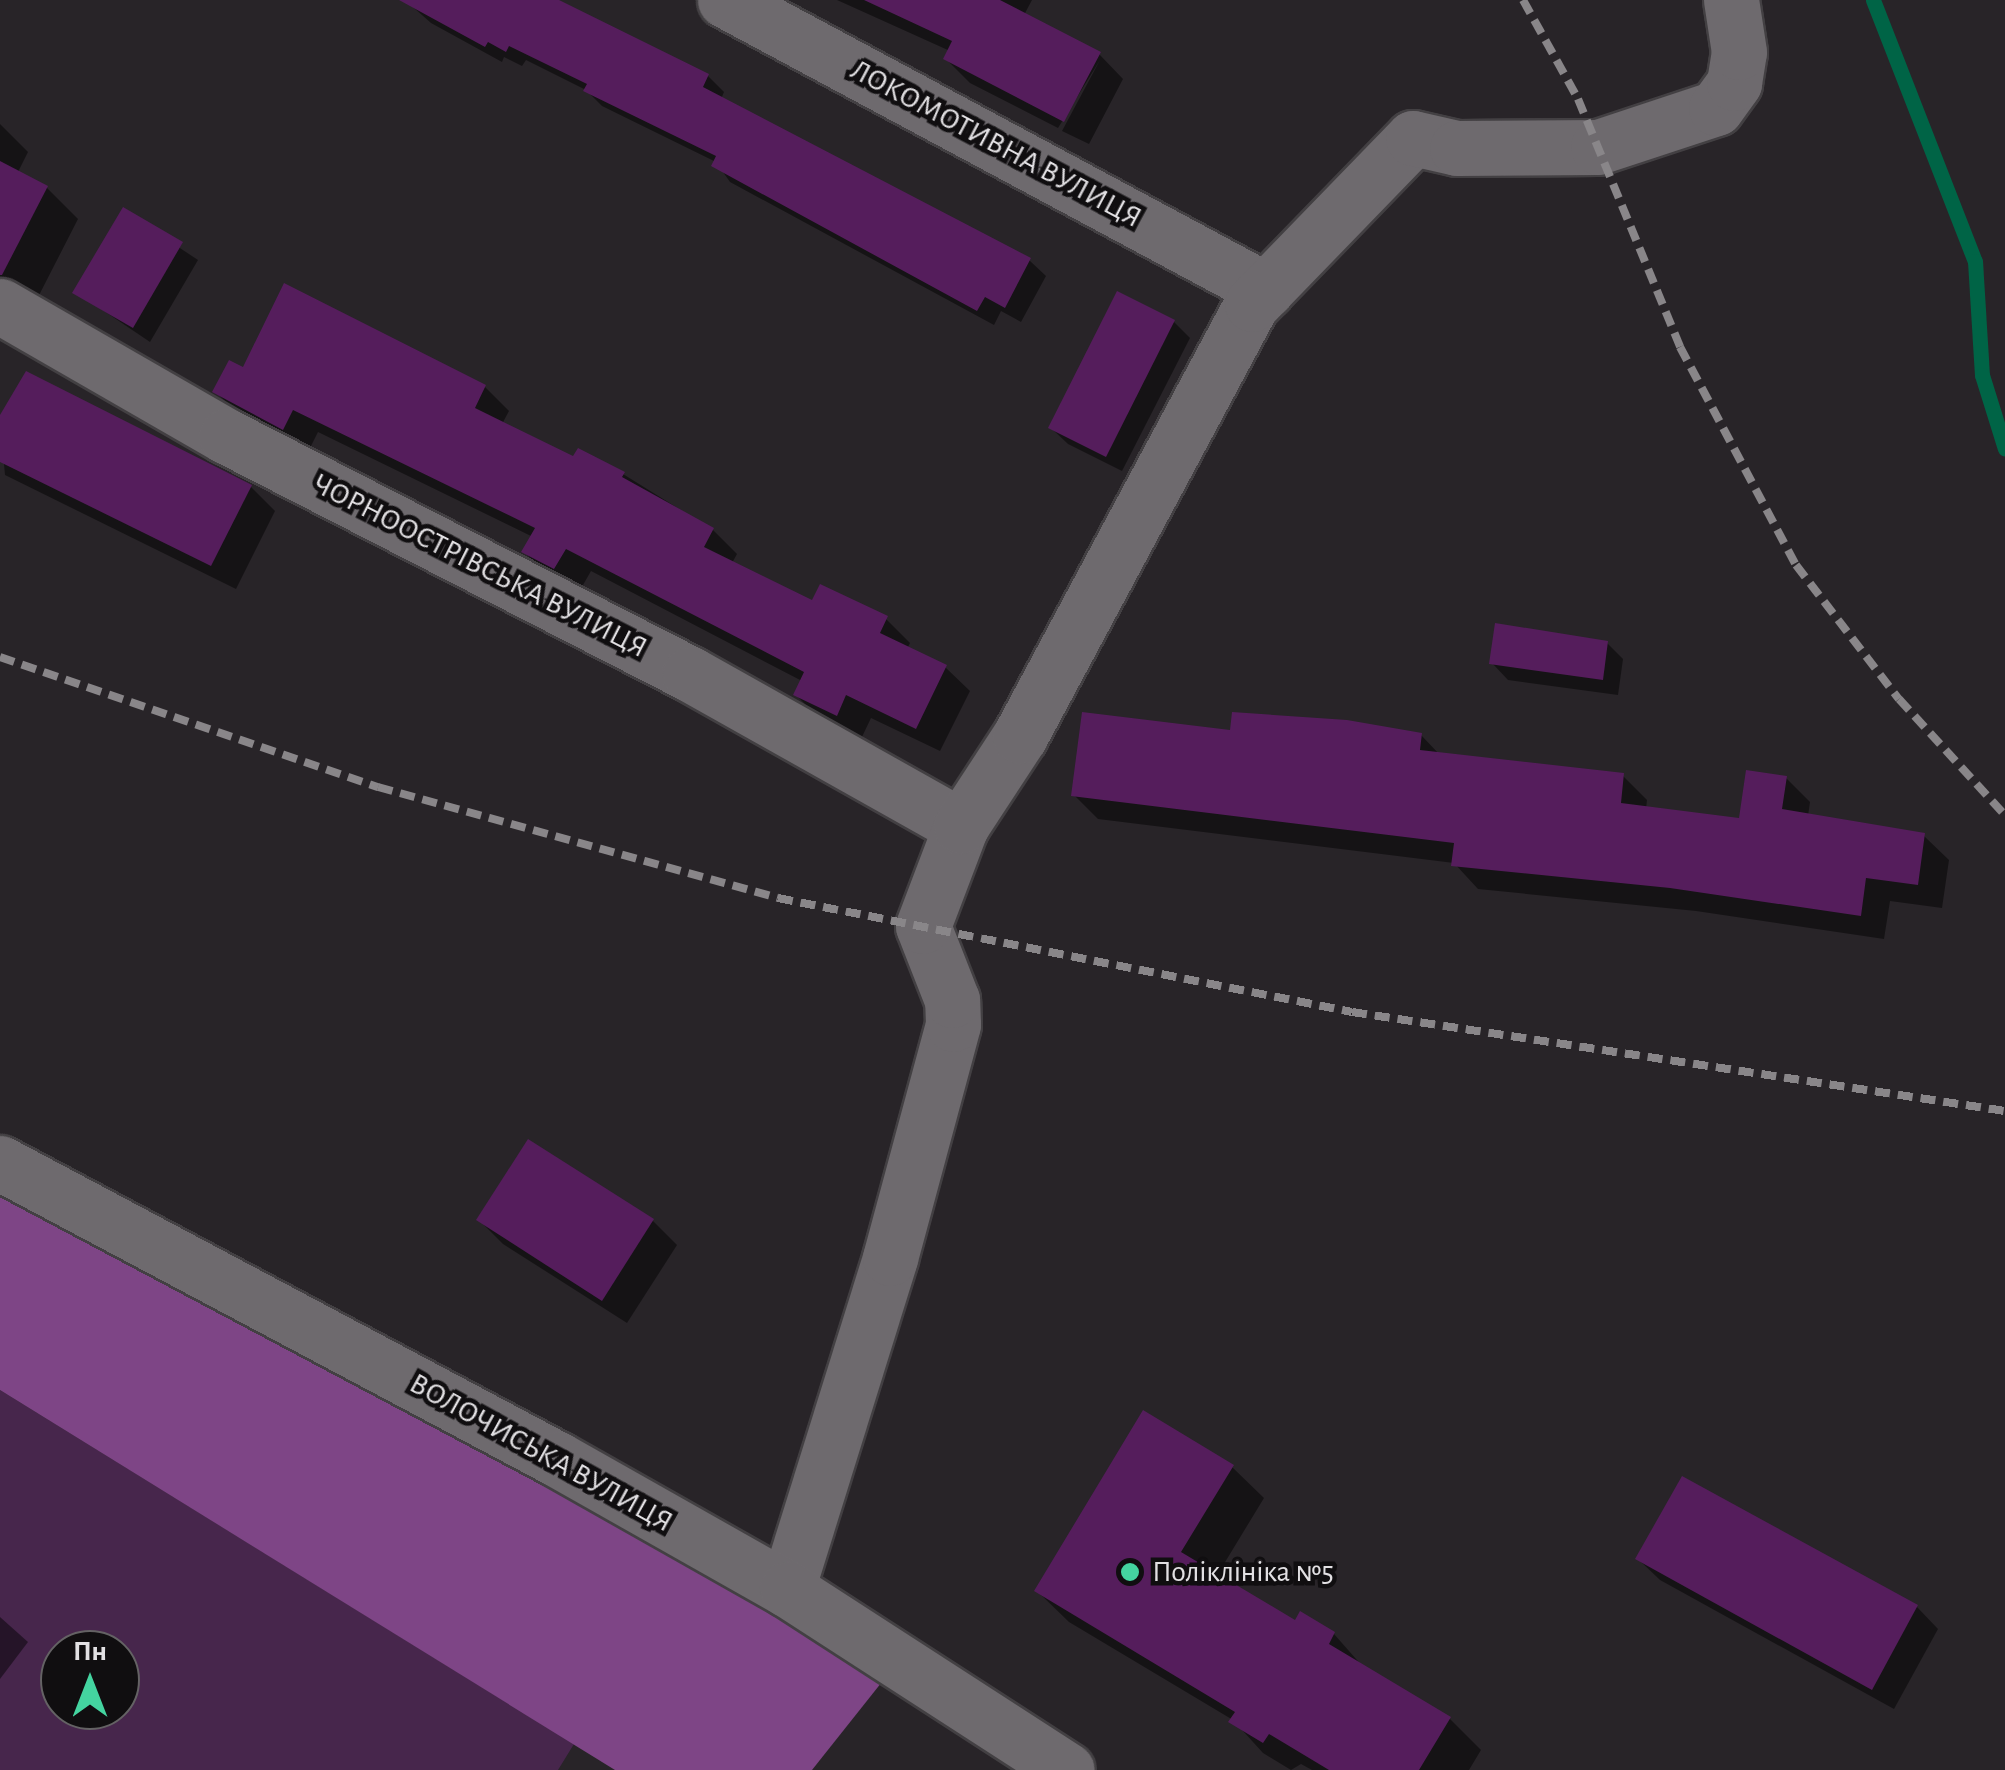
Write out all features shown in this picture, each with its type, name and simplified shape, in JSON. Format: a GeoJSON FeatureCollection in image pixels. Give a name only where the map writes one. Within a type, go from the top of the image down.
{"type":"FeatureCollection","features":[{"type":"Feature","properties":{"kind":"street","name":"ЛОКОМОТИВНА ВУЛИЦЯ"},"geometry":{"type":"LineString","coordinates":[[725,0],[1266,290]]}},
{"type":"Feature","properties":{"kind":"street"},"geometry":{"type":"LineString","coordinates":[[787,1589],[890,1258],[954,1024],[952,1000],[924,926],[961,826],[1020,736],[1252,304],[1413,138],[1457,148],[1598,147],[1716,108],[1734,82],[1739,52],[1731,0]]}},
{"type":"Feature","properties":{"kind":"street","name":"ЧОРНООСТРІВСЬКА ВУЛИЦЯ"},"geometry":{"type":"LineString","coordinates":[[0,306],[226,436],[690,674],[961,826]]}},
{"type":"Feature","properties":{"kind":"street","name":"ВОЛОЧИСЬКА ВУЛИЦЯ"},"geometry":{"type":"LineString","coordinates":[[0,1163],[557,1459],[787,1589],[1040,1763]]}},
{"type":"Feature","properties":{"kind":"shaded area"},"geometry":{"type":"Polygon","coordinates":[[[0,1163],[901,1658],[812,1770],[615,1770],[0,1390],[0,1163]]]}},
{"type":"Feature","properties":{"kind":"shaded area"},"geometry":{"type":"Polygon","coordinates":[[[0,1390],[574,1744],[558,1770],[0,1770],[0,1390]]]}},
{"type":"Feature","properties":{"kind":"building"},"geometry":{"type":"Polygon","coordinates":[[[399,0],[559,0],[709,74],[703,87],[1031,258],[1005,308],[985,297],[977,311],[711,166],[716,156],[583,91],[587,84],[509,46],[506,52],[488,42],[485,47],[399,0]]]}},
{"type":"Feature","properties":{"kind":"building"},"geometry":{"type":"Polygon","coordinates":[[[864,0],[1000,0],[1101,52],[1064,122],[943,59],[952,41],[864,0]]]}},
{"type":"Feature","properties":{"kind":"building"},"geometry":{"type":"Polygon","coordinates":[[[0,161],[48,186],[2,275],[0,275],[0,161]]]}},
{"type":"Feature","properties":{"kind":"building"},"geometry":{"type":"Polygon","coordinates":[[[123,207],[183,242],[133,328],[72,293],[123,207]]]}},
{"type":"Feature","properties":{"kind":"building"},"geometry":{"type":"Polygon","coordinates":[[[284,283],[486,385],[475,408],[573,456],[578,448],[625,472],[622,477],[714,528],[704,547],[812,600],[820,584],[888,616],[880,633],[947,665],[916,729],[846,695],[837,716],[793,695],[804,672],[566,549],[554,569],[521,552],[535,528],[293,410],[283,430],[212,392],[229,360],[243,367],[284,283]]]}},
{"type":"Feature","properties":{"kind":"building"},"geometry":{"type":"Polygon","coordinates":[[[1117,291],[1175,320],[1106,457],[1048,428],[1117,291]]]}},
{"type":"Feature","properties":{"kind":"building"},"geometry":{"type":"Polygon","coordinates":[[[26,371],[252,485],[211,566],[0,462],[0,415],[26,371]]]}},
{"type":"Feature","properties":{"kind":"building"},"geometry":{"type":"Polygon","coordinates":[[[1495,623],[1608,641],[1603,680],[1489,664],[1495,623]]]}},
{"type":"Feature","properties":{"kind":"building"},"geometry":{"type":"Polygon","coordinates":[[[1082,712],[1230,730],[1232,712],[1347,720],[1422,733],[1420,750],[1624,773],[1621,803],[1739,818],[1746,770],[1787,776],[1782,809],[1925,833],[1918,885],[1866,878],[1861,916],[1670,888],[1451,866],[1454,843],[1071,796],[1082,712]]]}},
{"type":"Feature","properties":{"kind":"building"},"geometry":{"type":"Polygon","coordinates":[[[528,1139],[654,1219],[602,1301],[476,1220],[528,1139]]]}},
{"type":"Feature","properties":{"kind":"building","name":"Поліклініка №5"},"geometry":{"type":"Polygon","coordinates":[[[1143,1410],[1234,1465],[1181,1552],[1295,1620],[1300,1611],[1335,1632],[1329,1644],[1451,1717],[1419,1770],[1329,1770],[1269,1734],[1263,1743],[1228,1722],[1235,1712],[1034,1591],[1143,1410]]]}},
{"type":"Feature","properties":{"kind":"building"},"geometry":{"type":"Polygon","coordinates":[[[1682,1476],[1918,1605],[1872,1690],[1635,1559],[1682,1476]]]}},
{"type":"Feature","properties":{"kind":"waterway"},"geometry":{"type":"LineString","coordinates":[[1873,0],[1975,261],[1982,375],[2005,449]]}},
{"type":"Feature","properties":{"kind":"railway"},"geometry":{"type":"LineString","coordinates":[[1523,0],[1578,99],[1680,347],[1796,565],[1899,699],[2005,815]]}},
{"type":"Feature","properties":{"kind":"railway"},"geometry":{"type":"LineString","coordinates":[[0,657],[378,787],[778,898],[1352,1012],[2005,1111]]}},
{"type":"Feature","properties":{"kind":"place","name":"Поліклініка №5"},"geometry":{"type":"Point","coordinates":[1130,1572]}}]}
